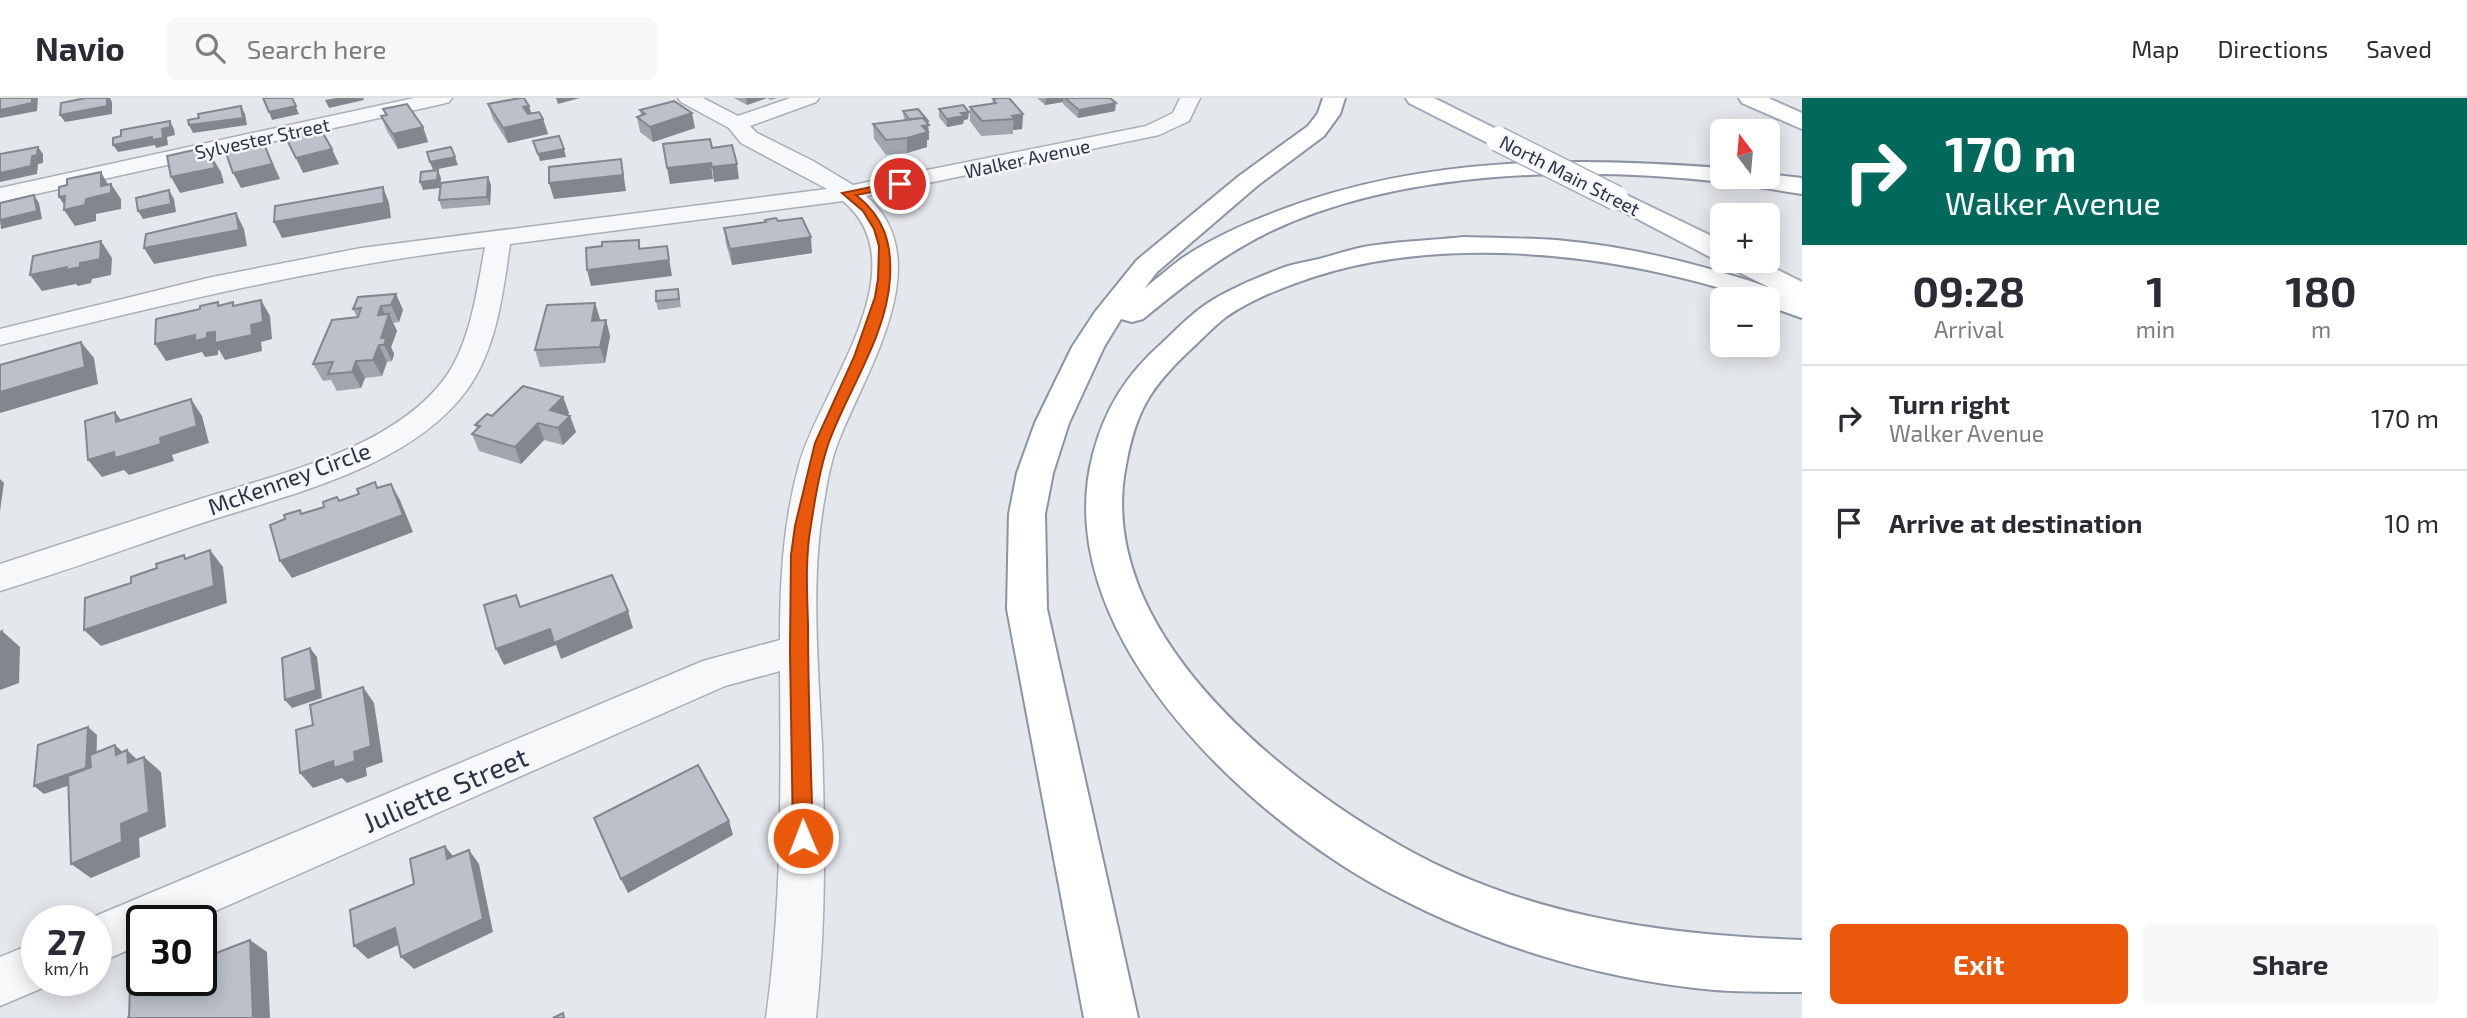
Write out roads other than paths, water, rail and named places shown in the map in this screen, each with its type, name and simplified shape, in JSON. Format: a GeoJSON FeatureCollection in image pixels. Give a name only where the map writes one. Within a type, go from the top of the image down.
{"type":"FeatureCollection","features":[{"type":"Feature","properties":{"kind":"main road"},"geometry":{"type":"LineString","coordinates":[[1111,1018],[1027,609],[1027,514],[1033,486],[1052,423],[1106,318],[1147,266],[1248,181],[1316,131],[1329,114],[1334,98]]}},
{"type":"Feature","properties":{"kind":"main road","name":"North Main Street"},"geometry":{"type":"LineString","coordinates":[[1417,98],[1710,246]]}},
{"type":"Feature","properties":{"kind":"main road"},"geometry":{"type":"LineString","coordinates":[[1750,98],[1802,121]]}},
{"type":"Feature","properties":{"kind":"main road"},"geometry":{"type":"LineString","coordinates":[[1073,379],[1119,326],[1170,281],[1245,234],[1313,207],[1387,187],[1504,171],[1589,168],[1710,174]]}},
{"type":"Feature","properties":{"kind":"main road"},"geometry":{"type":"LineString","coordinates":[[1780,183],[1802,186]]}},
{"type":"Feature","properties":{"kind":"main road"},"geometry":{"type":"LineString","coordinates":[[1802,309],[1723,281],[1671,267],[1613,256],[1496,247],[1405,249],[1342,259],[1258,285],[1235,297],[1175,341],[1130,397],[1105,473],[1103,502],[1110,568],[1132,622],[1149,652],[1218,737],[1283,794],[1360,850],[1426,887],[1497,916],[1594,946],[1744,967],[1802,966]]}},
{"type":"Feature","properties":{"kind":"main road"},"geometry":{"type":"LineString","coordinates":[[1763,273],[1802,293]]}},
{"type":"Feature","properties":{"kind":"street","name":"Sylvester Street"},"geometry":{"type":"LineString","coordinates":[[0,195],[442,98]]}},
{"type":"Feature","properties":{"kind":"street"},"geometry":{"type":"LineString","coordinates":[[688,98],[848,193],[867,209],[880,229],[884,246],[881,297],[861,357],[822,443],[814,470],[799,555],[804,861],[800,958],[792,1018]]}},
{"type":"Feature","properties":{"kind":"street"},"geometry":{"type":"LineString","coordinates":[[743,131],[809,98]]}},
{"type":"Feature","properties":{"kind":"street","name":"Walker Avenue"},"geometry":{"type":"LineString","coordinates":[[848,193],[1152,131],[1182,117],[1190,98]]}},
{"type":"Feature","properties":{"kind":"street"},"geometry":{"type":"LineString","coordinates":[[0,337],[132,303],[387,251],[848,193]]}},
{"type":"Feature","properties":{"kind":"street","name":"McKenney Circle"},"geometry":{"type":"LineString","coordinates":[[0,578],[321,470],[383,443],[415,423],[445,397],[464,371],[483,312],[499,238]]}},
{"type":"Feature","properties":{"kind":"street","name":"Juliette Street"},"geometry":{"type":"LineString","coordinates":[[112,933],[717,672],[799,651]]}},
{"type":"Feature","properties":{"kind":"street"},"geometry":{"type":"LineString","coordinates":[[0,982],[21,973]]}}]}
